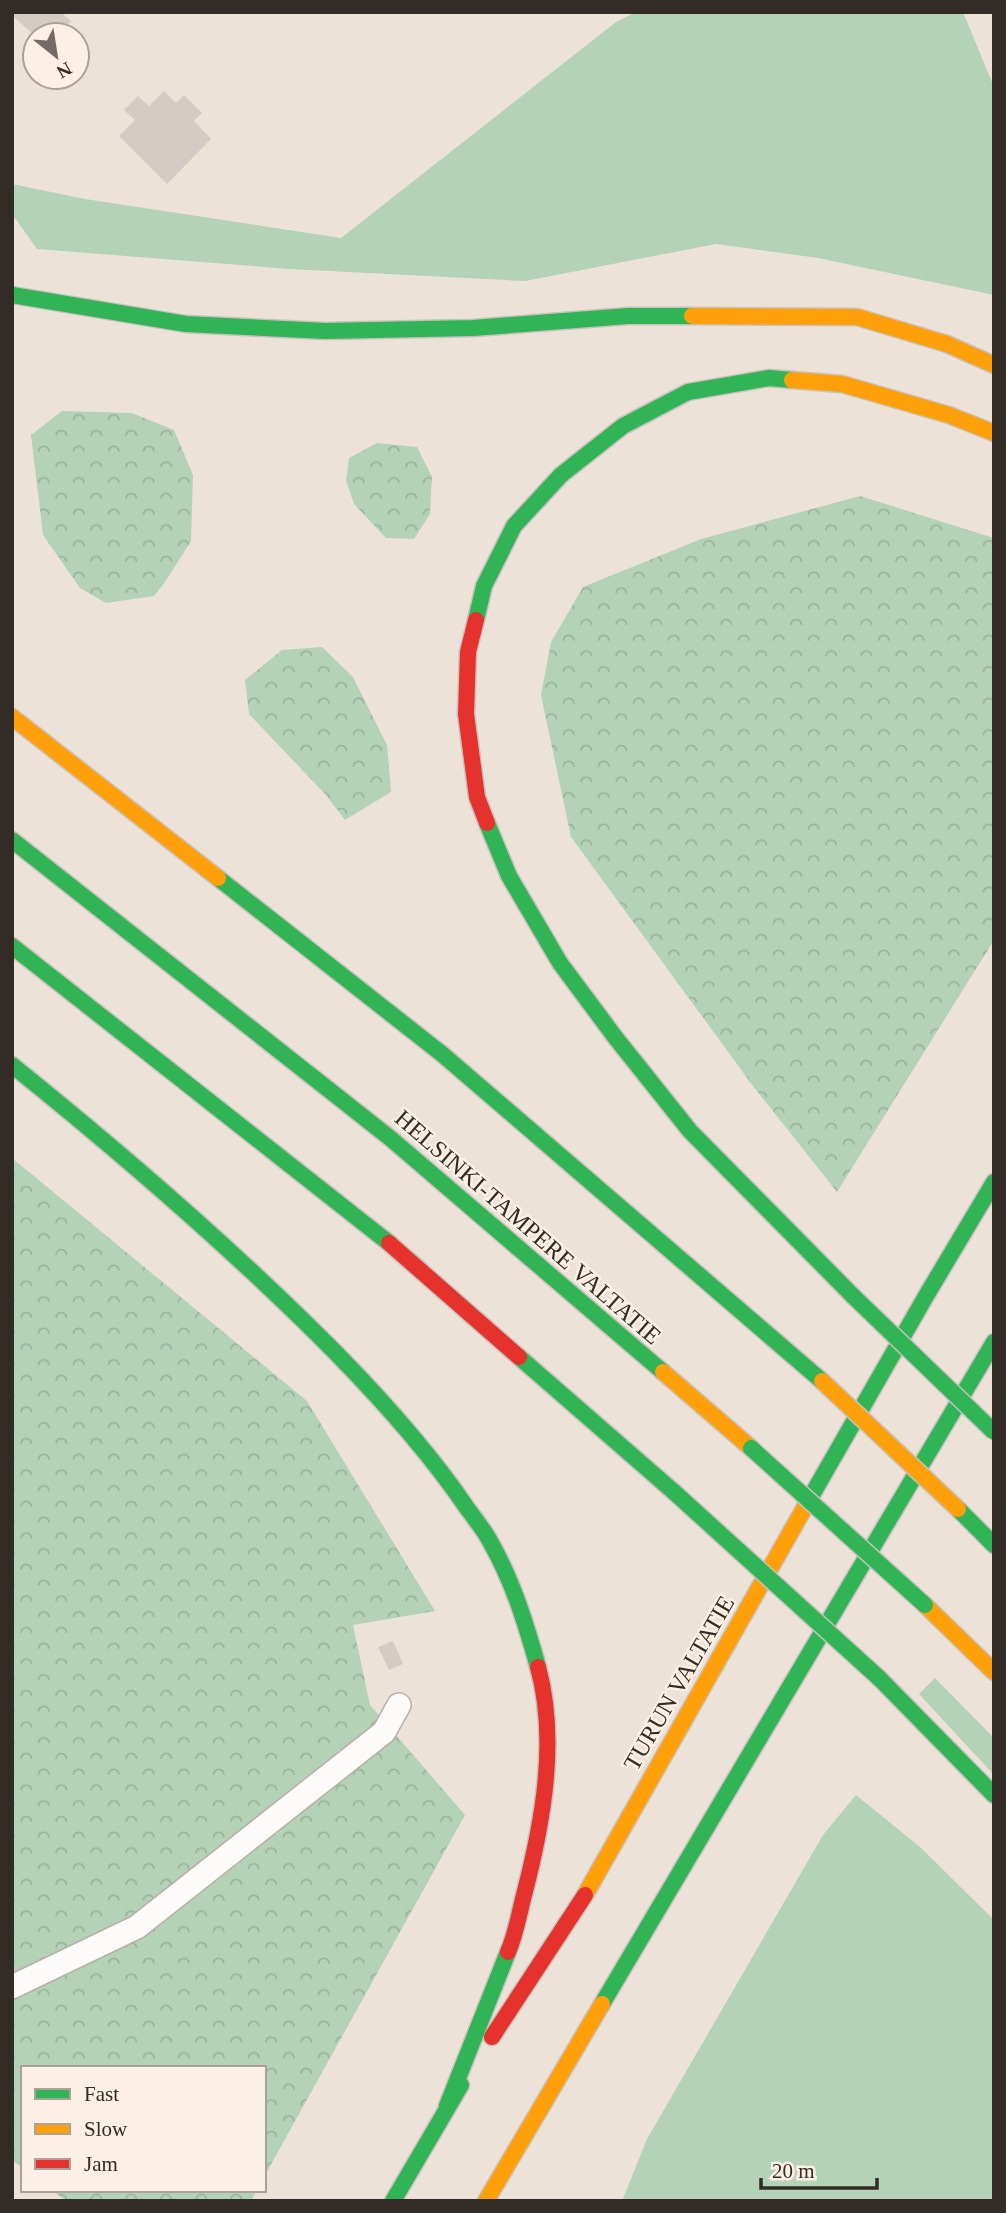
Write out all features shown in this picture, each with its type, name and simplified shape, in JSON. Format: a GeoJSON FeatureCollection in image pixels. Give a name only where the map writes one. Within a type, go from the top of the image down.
{"type":"FeatureCollection","features":[{"type":"Feature","properties":{"kind":"highway"},"geometry":{"type":"LineString","coordinates":[[12,295],[186,324],[325,331],[473,328],[628,316],[858,317],[947,344],[994,365]]}},
{"type":"Feature","properties":{"kind":"highway"},"geometry":{"type":"LineString","coordinates":[[994,433],[948,415],[842,384],[769,378],[688,392],[623,426],[561,475],[514,526],[484,586],[468,652],[466,714],[477,797],[509,876],[547,942],[615,1037],[690,1130],[854,1297],[994,1432]]}},
{"type":"Feature","properties":{"kind":"highway"},"geometry":{"type":"LineString","coordinates":[[12,717],[442,1054],[822,1381],[994,1545]]}},
{"type":"Feature","properties":{"kind":"highway","name":"HELSINKI-TAMPERE VALTATIE"},"geometry":{"type":"LineString","coordinates":[[12,840],[390,1138],[751,1448],[925,1605],[994,1672]]}},
{"type":"Feature","properties":{"kind":"highway"},"geometry":{"type":"LineString","coordinates":[[12,946],[389,1242],[674,1492],[879,1678],[994,1795]]}},
{"type":"Feature","properties":{"kind":"highway"},"geometry":{"type":"LineString","coordinates":[[12,1065],[209,1232],[311,1328],[382,1400],[449,1481],[491,1542],[521,1606],[545,1692],[547,1776],[538,1841],[511,1945],[447,2106]]}},
{"type":"Feature","properties":{"kind":"highway","name":"TURUN VALTATIE"},"geometry":{"type":"LineString","coordinates":[[393,2201],[447,2106],[573,1913],[994,1182]]}},
{"type":"Feature","properties":{"kind":"highway"},"geometry":{"type":"LineString","coordinates":[[486,2201],[994,1342]]}},
{"type":"Feature","properties":{"kind":"lane"},"geometry":{"type":"LineString","coordinates":[[12,1987],[137,1927],[384,1732],[400,1706]]}},
{"type":"Feature","properties":{"kind":"green space"},"geometry":{"type":"Polygon","coordinates":[[[636,12],[963,12],[994,87],[994,295],[818,258],[716,244],[525,281],[290,269],[37,249],[15,218],[12,219],[12,184],[85,199],[341,238],[616,22],[636,12]]]}},
{"type":"Feature","properties":{"kind":"green space"},"geometry":{"type":"Polygon","coordinates":[[[62,411],[132,413],[174,430],[193,475],[191,541],[154,596],[106,603],[80,588],[43,535],[31,435],[62,411]]]}},
{"type":"Feature","properties":{"kind":"green space"},"geometry":{"type":"Polygon","coordinates":[[[377,443],[417,447],[432,477],[430,514],[414,539],[386,538],[354,504],[346,481],[349,458],[377,443]]]}},
{"type":"Feature","properties":{"kind":"green space"},"geometry":{"type":"Polygon","coordinates":[[[860,496],[994,538],[994,940],[837,1192],[753,1086],[571,837],[541,695],[551,642],[583,587],[701,539],[860,496]]]}},
{"type":"Feature","properties":{"kind":"green space"},"geometry":{"type":"Polygon","coordinates":[[[322,647],[353,677],[387,745],[391,792],[345,820],[326,795],[249,714],[245,680],[282,650],[322,647]]]}},
{"type":"Feature","properties":{"kind":"green space"},"geometry":{"type":"Polygon","coordinates":[[[12,1158],[307,1401],[435,1611],[353,1625],[370,1705],[465,1815],[266,2173],[266,2066],[21,2066],[21,2167],[12,2160],[12,1158]]]}},
{"type":"Feature","properties":{"kind":"green space"},"geometry":{"type":"Polygon","coordinates":[[[935,1678],[994,1738],[994,1775],[919,1694],[935,1678]]]}},
{"type":"Feature","properties":{"kind":"green space"},"geometry":{"type":"Polygon","coordinates":[[[856,1795],[920,1847],[994,1920],[994,2201],[622,2201],[647,2139],[823,1835],[856,1795]]]}},
{"type":"Feature","properties":{"kind":"green space"},"geometry":{"type":"Polygon","coordinates":[[[55,2192],[256,2192],[251,2201],[66,2201],[55,2192]]]}},
{"type":"Feature","properties":{"kind":"building"},"geometry":{"type":"Polygon","coordinates":[[[12,12],[61,12],[71,21],[21,21],[21,23],[12,12]]]}},
{"type":"Feature","properties":{"kind":"building"},"geometry":{"type":"Polygon","coordinates":[[[164,91],[176,103],[184,95],[202,113],[194,121],[211,139],[167,184],[119,136],[135,120],[124,110],[138,96],[149,106],[164,91]]]}},
{"type":"Feature","properties":{"kind":"building"},"geometry":{"type":"Polygon","coordinates":[[[393,1641],[403,1664],[389,1670],[378,1647],[393,1641]]]}},
{"type":"Feature","properties":{"kind":"traffic: fast"},"geometry":{"type":"LineString","coordinates":[[12,295],[186,324],[325,331],[473,328],[628,316],[692,316]]}},
{"type":"Feature","properties":{"kind":"traffic: fast"},"geometry":{"type":"LineString","coordinates":[[476,620],[484,586],[514,526],[561,475],[623,426],[688,392],[769,378],[792,380]]}},
{"type":"Feature","properties":{"kind":"traffic: fast"},"geometry":{"type":"LineString","coordinates":[[487,823],[509,876],[560,963],[615,1037],[690,1131],[854,1297]]}},
{"type":"Feature","properties":{"kind":"traffic: fast"},"geometry":{"type":"LineString","coordinates":[[12,840],[390,1138],[663,1372]]}},
{"type":"Feature","properties":{"kind":"traffic: fast"},"geometry":{"type":"LineString","coordinates":[[218,878],[442,1054],[822,1381]]}},
{"type":"Feature","properties":{"kind":"traffic: fast"},"geometry":{"type":"LineString","coordinates":[[12,946],[389,1243]]}},
{"type":"Feature","properties":{"kind":"traffic: fast"},"geometry":{"type":"LineString","coordinates":[[12,1065],[138,1169],[219,1241],[372,1390],[437,1467],[489,1539],[524,1619],[538,1667]]}},
{"type":"Feature","properties":{"kind":"traffic: fast"},"geometry":{"type":"LineString","coordinates":[[805,1507],[994,1182]]}},
{"type":"Feature","properties":{"kind":"traffic: fast"},"geometry":{"type":"LineString","coordinates":[[854,1297],[994,1432]]}},
{"type":"Feature","properties":{"kind":"traffic: fast"},"geometry":{"type":"LineString","coordinates":[[602,2004],[994,1342]]}},
{"type":"Feature","properties":{"kind":"traffic: fast"},"geometry":{"type":"LineString","coordinates":[[519,1357],[674,1492]]}},
{"type":"Feature","properties":{"kind":"traffic: fast"},"geometry":{"type":"LineString","coordinates":[[751,1448],[925,1605]]}},
{"type":"Feature","properties":{"kind":"traffic: fast"},"geometry":{"type":"LineString","coordinates":[[674,1492],[879,1678]]}},
{"type":"Feature","properties":{"kind":"traffic: fast"},"geometry":{"type":"LineString","coordinates":[[958,1509],[994,1545]]}},
{"type":"Feature","properties":{"kind":"traffic: fast"},"geometry":{"type":"LineString","coordinates":[[879,1678],[994,1795]]}},
{"type":"Feature","properties":{"kind":"traffic: fast"},"geometry":{"type":"LineString","coordinates":[[447,2106],[508,1952]]}},
{"type":"Feature","properties":{"kind":"traffic: fast"},"geometry":{"type":"LineString","coordinates":[[393,2201],[461,2085]]}},
{"type":"Feature","properties":{"kind":"traffic: slow"},"geometry":{"type":"LineString","coordinates":[[692,316],[857,317],[947,344],[994,365]]}},
{"type":"Feature","properties":{"kind":"traffic: slow"},"geometry":{"type":"LineString","coordinates":[[792,380],[842,384],[949,415],[994,433]]}},
{"type":"Feature","properties":{"kind":"traffic: slow"},"geometry":{"type":"LineString","coordinates":[[12,717],[218,878]]}},
{"type":"Feature","properties":{"kind":"traffic: slow"},"geometry":{"type":"LineString","coordinates":[[663,1372],[751,1448]]}},
{"type":"Feature","properties":{"kind":"traffic: slow"},"geometry":{"type":"LineString","coordinates":[[822,1381],[958,1509]]}},
{"type":"Feature","properties":{"kind":"traffic: slow"},"geometry":{"type":"LineString","coordinates":[[585,1895],[805,1507]]}},
{"type":"Feature","properties":{"kind":"traffic: slow"},"geometry":{"type":"LineString","coordinates":[[925,1605],[994,1672]]}},
{"type":"Feature","properties":{"kind":"traffic: slow"},"geometry":{"type":"LineString","coordinates":[[486,2201],[602,2004]]}},
{"type":"Feature","properties":{"kind":"traffic: jam"},"geometry":{"type":"LineString","coordinates":[[476,620],[468,652],[466,714],[477,797],[487,823]]}},
{"type":"Feature","properties":{"kind":"traffic: jam"},"geometry":{"type":"LineString","coordinates":[[389,1243],[519,1357]]}},
{"type":"Feature","properties":{"kind":"traffic: jam"},"geometry":{"type":"LineString","coordinates":[[508,1952],[531,1867],[546,1781],[547,1723],[538,1667]]}},
{"type":"Feature","properties":{"kind":"traffic: jam"},"geometry":{"type":"LineString","coordinates":[[492,2037],[585,1895]]}}]}
